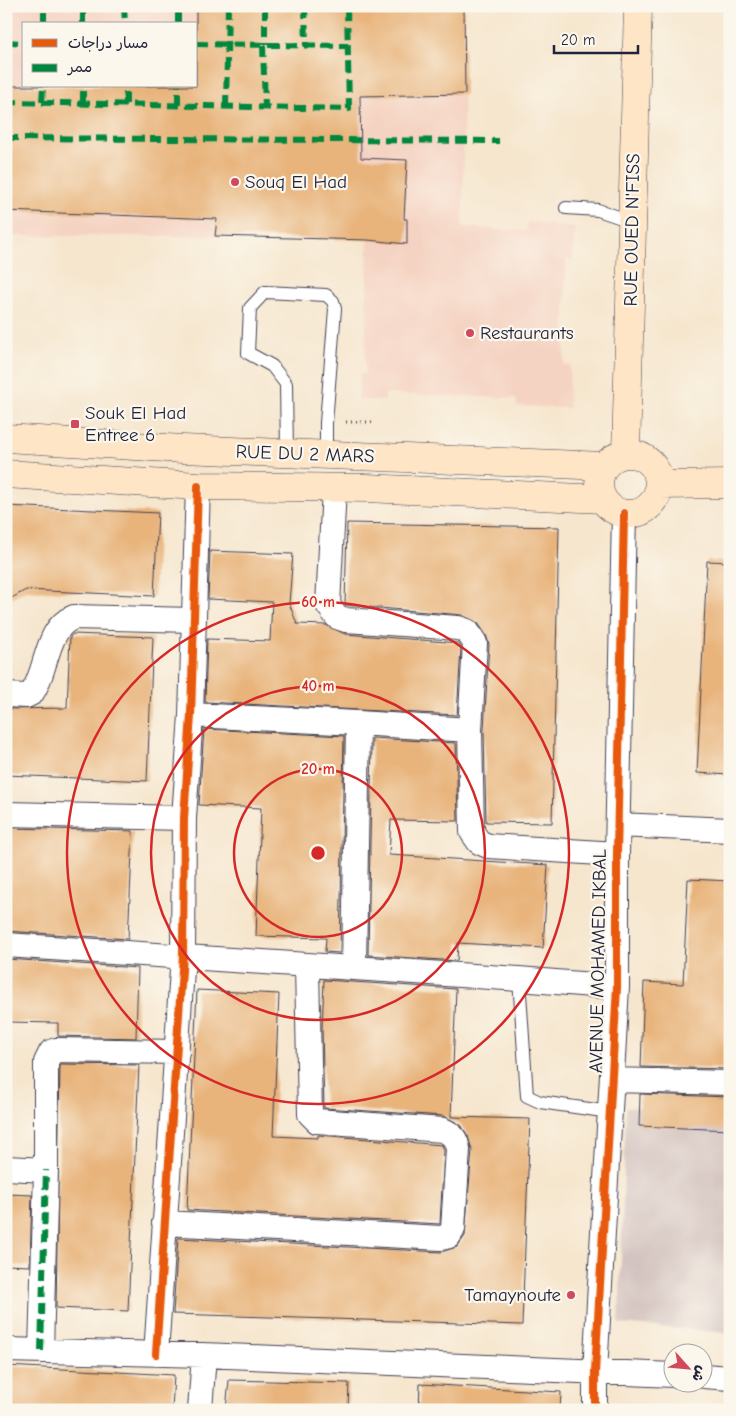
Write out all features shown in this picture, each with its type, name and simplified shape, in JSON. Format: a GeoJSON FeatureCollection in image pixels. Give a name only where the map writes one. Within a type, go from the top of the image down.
{"type":"FeatureCollection","features":[{"type":"Feature","properties":{"kind":"street","name":"RUE OUED N'FISS"},"geometry":{"type":"LineString","coordinates":[[615,460],[633,222],[638,6]]}},
{"type":"Feature","properties":{"kind":"street","name":"RUE DU 2 MARS"},"geometry":{"type":"LineString","coordinates":[[6,438],[326,456],[615,460]]}},
{"type":"Feature","properties":{"kind":"street"},"geometry":{"type":"LineString","coordinates":[[643,456],[656,468],[659,484],[658,493],[648,507],[641,512],[613,506],[599,482],[615,460],[643,456]]}},
{"type":"Feature","properties":{"kind":"street","name":"RUE DU 2 MARS"},"geometry":{"type":"LineString","coordinates":[[6,474],[198,486],[366,488],[613,506]]}},
{"type":"Feature","properties":{"kind":"street"},"geometry":{"type":"LineString","coordinates":[[659,484],[730,484]]}},
{"type":"Feature","properties":{"kind":"street"},"geometry":{"type":"LineString","coordinates":[[156,1354],[183,955],[184,818],[191,715],[192,620],[198,486]]}},
{"type":"Feature","properties":{"kind":"street"},"geometry":{"type":"LineString","coordinates":[[334,489],[328,605],[331,612],[346,620],[458,628],[467,631],[475,643],[470,730],[472,832],[479,842],[488,846],[616,854]]}},
{"type":"Feature","properties":{"kind":"street","name":"AVENUE MOHAMED IKBAL"},"geometry":{"type":"LineString","coordinates":[[595,1410],[595,1372],[617,987],[616,854],[618,826],[613,506]]}},
{"type":"Feature","properties":{"kind":"street"},"geometry":{"type":"LineString","coordinates":[[6,695],[26,696],[32,692],[59,628],[63,623],[74,617],[192,620]]}},
{"type":"Feature","properties":{"kind":"street"},"geometry":{"type":"LineString","coordinates":[[191,715],[470,730]]}},
{"type":"Feature","properties":{"kind":"street"},"geometry":{"type":"LineString","coordinates":[[354,968],[358,723]]}},
{"type":"Feature","properties":{"kind":"street"},"geometry":{"type":"LineString","coordinates":[[6,814],[184,818]]}},
{"type":"Feature","properties":{"kind":"street"},"geometry":{"type":"LineString","coordinates":[[618,826],[730,830]]}},
{"type":"Feature","properties":{"kind":"street"},"geometry":{"type":"LineString","coordinates":[[6,945],[183,955],[307,966],[617,987]]}},
{"type":"Feature","properties":{"kind":"street"},"geometry":{"type":"LineString","coordinates":[[164,1222],[441,1238],[451,1233],[453,1229],[458,1149],[455,1139],[450,1133],[443,1130],[317,1121],[310,1114],[307,966]]}},
{"type":"Feature","properties":{"kind":"street"},"geometry":{"type":"LineString","coordinates":[[41,1352],[46,1170],[46,1062],[51,1052],[56,1050],[177,1052]]}},
{"type":"Feature","properties":{"kind":"street"},"geometry":{"type":"LineString","coordinates":[[612,1080],[730,1082]]}},
{"type":"Feature","properties":{"kind":"street"},"geometry":{"type":"LineString","coordinates":[[6,1168],[46,1170]]}},
{"type":"Feature","properties":{"kind":"street"},"geometry":{"type":"LineString","coordinates":[[6,1350],[204,1355],[664,1375]]}},
{"type":"Feature","properties":{"kind":"street"},"geometry":{"type":"LineString","coordinates":[[200,1410],[204,1355]]}},
{"type":"Feature","properties":{"kind":"street"},"geometry":{"type":"LineString","coordinates":[[714,1377],[730,1378]]}},
{"type":"Feature","properties":{"kind":"lane"},"geometry":{"type":"LineString","coordinates":[[566,208],[598,210],[633,222]]}},
{"type":"Feature","properties":{"kind":"lane"},"geometry":{"type":"LineString","coordinates":[[287,453],[286,384],[272,366],[248,353],[250,308],[265,292],[326,295],[333,301],[335,309],[326,423],[326,456]]}},
{"type":"Feature","properties":{"kind":"lane"},"geometry":{"type":"LineString","coordinates":[[519,979],[527,1096],[540,1102],[610,1112]]}},
{"type":"Feature","properties":{"kind":"shaded area","name":"Souq El Had"},"geometry":{"type":"Polygon","coordinates":[[[6,6],[464,6],[463,227],[526,231],[527,222],[575,227],[573,260],[566,260],[564,365],[570,365],[568,408],[517,406],[516,398],[385,394],[385,401],[358,400],[360,374],[365,374],[368,240],[215,236],[6,236],[6,6]]]}},
{"type":"Feature","properties":{"kind":"shaded area"},"geometry":{"type":"Polygon","coordinates":[[[626,1107],[730,1113],[730,1333],[619,1324],[626,1107]]]}},
{"type":"Feature","properties":{"kind":"building"},"geometry":{"type":"Polygon","coordinates":[[[196,6],[464,6],[465,94],[360,96],[361,158],[407,160],[404,219],[407,219],[407,244],[368,240],[215,236],[217,219],[6,211],[6,86],[22,86],[22,88],[198,88],[198,22],[196,22],[196,6]]]}},
{"type":"Feature","properties":{"kind":"building"},"geometry":{"type":"Polygon","coordinates":[[[6,506],[158,513],[154,596],[26,590],[6,601],[6,506]]]}},
{"type":"Feature","properties":{"kind":"building"},"geometry":{"type":"Polygon","coordinates":[[[347,523],[559,527],[552,823],[486,822],[484,730],[489,644],[486,635],[478,623],[462,615],[345,605],[347,523]]]}},
{"type":"Feature","properties":{"kind":"building"},"geometry":{"type":"Polygon","coordinates":[[[210,551],[293,554],[289,603],[297,624],[326,625],[345,634],[458,643],[461,647],[457,715],[205,702],[207,639],[270,641],[272,602],[208,599],[210,551]]]}},
{"type":"Feature","properties":{"kind":"building"},"geometry":{"type":"Polygon","coordinates":[[[707,561],[730,562],[730,775],[697,773],[707,561]]]}},
{"type":"Feature","properties":{"kind":"building"},"geometry":{"type":"Polygon","coordinates":[[[73,634],[153,637],[147,781],[6,775],[6,709],[67,708],[70,637],[73,634]]]}},
{"type":"Feature","properties":{"kind":"building"},"geometry":{"type":"Polygon","coordinates":[[[204,729],[344,736],[340,953],[325,952],[326,938],[256,936],[261,808],[199,805],[204,729]]]}},
{"type":"Feature","properties":{"kind":"building"},"geometry":{"type":"Polygon","coordinates":[[[372,738],[456,743],[458,821],[391,820],[389,855],[548,865],[543,948],[458,943],[457,961],[368,955],[372,738]]]}},
{"type":"Feature","properties":{"kind":"building"},"geometry":{"type":"Polygon","coordinates":[[[6,828],[133,831],[128,939],[6,931],[6,828]]]}},
{"type":"Feature","properties":{"kind":"building"},"geometry":{"type":"Polygon","coordinates":[[[688,879],[730,881],[730,1069],[641,1067],[644,982],[683,984],[688,879]]]}},
{"type":"Feature","properties":{"kind":"building"},"geometry":{"type":"Polygon","coordinates":[[[6,959],[138,968],[136,1038],[58,1036],[58,1023],[6,1022],[6,959]]]}},
{"type":"Feature","properties":{"kind":"building"},"geometry":{"type":"Polygon","coordinates":[[[324,980],[456,989],[451,1117],[530,1119],[522,1325],[173,1314],[178,1238],[441,1252],[457,1247],[465,1236],[472,1150],[468,1136],[461,1125],[444,1116],[324,1108],[322,1030],[324,980]]]}},
{"type":"Feature","properties":{"kind":"building"},"geometry":{"type":"Polygon","coordinates":[[[197,990],[279,994],[273,1136],[318,1138],[318,1135],[442,1145],[444,1150],[440,1224],[187,1210],[197,990]]]}},
{"type":"Feature","properties":{"kind":"building"},"geometry":{"type":"Polygon","coordinates":[[[60,1064],[139,1065],[128,1311],[56,1308],[60,1064]]]}},
{"type":"Feature","properties":{"kind":"building"},"geometry":{"type":"Polygon","coordinates":[[[640,1094],[730,1097],[730,1130],[639,1126],[640,1094]]]}},
{"type":"Feature","properties":{"kind":"building"},"geometry":{"type":"Polygon","coordinates":[[[6,1194],[32,1195],[30,1266],[6,1265],[6,1194]]]}},
{"type":"Feature","properties":{"kind":"building"},"geometry":{"type":"Polygon","coordinates":[[[6,1366],[174,1375],[172,1410],[6,1410],[6,1366]]]}},
{"type":"Feature","properties":{"kind":"building"},"geometry":{"type":"Polygon","coordinates":[[[229,1380],[349,1383],[348,1410],[226,1410],[229,1380]]]}},
{"type":"Feature","properties":{"kind":"building"},"geometry":{"type":"Polygon","coordinates":[[[420,1384],[561,1392],[560,1410],[419,1410],[420,1384]]]}},
{"type":"Feature","properties":{"kind":"marked path"},"geometry":{"type":"LineString","coordinates":[[44,6],[44,22]]}},
{"type":"Feature","properties":{"kind":"marked path"},"geometry":{"type":"LineString","coordinates":[[83,6],[83,22]]}},
{"type":"Feature","properties":{"kind":"marked path"},"geometry":{"type":"LineString","coordinates":[[124,6],[125,22]]}},
{"type":"Feature","properties":{"kind":"marked path"},"geometry":{"type":"LineString","coordinates":[[178,6],[178,22]]}},
{"type":"Feature","properties":{"kind":"marked path"},"geometry":{"type":"LineString","coordinates":[[226,107],[228,6]]}},
{"type":"Feature","properties":{"kind":"marked path"},"geometry":{"type":"LineString","coordinates":[[265,6],[265,44]]}},
{"type":"Feature","properties":{"kind":"marked path"},"geometry":{"type":"LineString","coordinates":[[305,6],[306,46]]}},
{"type":"Feature","properties":{"kind":"marked path"},"geometry":{"type":"LineString","coordinates":[[6,102],[349,109],[347,6]]}},
{"type":"Feature","properties":{"kind":"marked path"},"geometry":{"type":"LineString","coordinates":[[6,42],[22,43]]}},
{"type":"Feature","properties":{"kind":"marked path"},"geometry":{"type":"LineString","coordinates":[[198,44],[348,46]]}},
{"type":"Feature","properties":{"kind":"marked path"},"geometry":{"type":"LineString","coordinates":[[263,45],[265,107]]}},
{"type":"Feature","properties":{"kind":"marked path"},"geometry":{"type":"LineString","coordinates":[[42,102],[43,88]]}},
{"type":"Feature","properties":{"kind":"marked path"},"geometry":{"type":"LineString","coordinates":[[83,88],[83,103]]}},
{"type":"Feature","properties":{"kind":"marked path"},"geometry":{"type":"LineString","coordinates":[[126,88],[126,104]]}},
{"type":"Feature","properties":{"kind":"marked path"},"geometry":{"type":"LineString","coordinates":[[178,88],[178,105]]}},
{"type":"Feature","properties":{"kind":"marked path"},"geometry":{"type":"LineString","coordinates":[[6,138],[499,141]]}},
{"type":"Feature","properties":{"kind":"marked path"},"geometry":{"type":"LineString","coordinates":[[41,1351],[46,1170]]}},
{"type":"Feature","properties":{"kind":"cycle path"},"geometry":{"type":"LineString","coordinates":[[156,1354],[183,955],[184,818],[191,715],[198,486]]}},
{"type":"Feature","properties":{"kind":"cycle path"},"geometry":{"type":"LineString","coordinates":[[595,1410],[595,1372],[617,987],[617,854],[624,513]]}},
{"type":"Feature","properties":{"kind":"place","name":"Souq El Had"},"geometry":{"type":"Point","coordinates":[235,182]}},
{"type":"Feature","properties":{"kind":"place","name":"Restaurants"},"geometry":{"type":"Point","coordinates":[470,333]}},
{"type":"Feature","properties":{"kind":"place","name":"Souk El Had Entree 6"},"geometry":{"type":"Point","coordinates":[75,424]}},
{"type":"Feature","properties":{"kind":"place","name":"Tamaynoute"},"geometry":{"type":"Point","coordinates":[571,1295]}}]}
